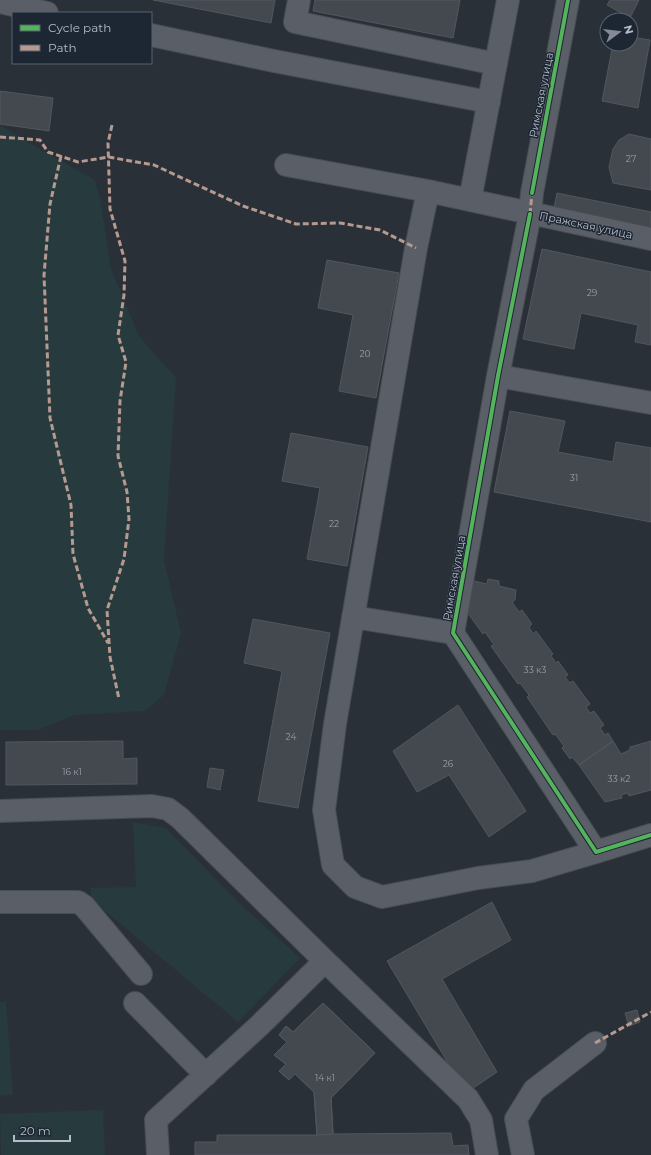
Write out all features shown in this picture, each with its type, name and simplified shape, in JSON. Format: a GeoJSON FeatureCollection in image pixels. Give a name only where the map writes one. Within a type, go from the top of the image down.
{"type":"FeatureCollection","features":[{"type":"Feature","properties":{"kind":"street"},"geometry":{"type":"LineString","coordinates":[[299,0],[295,22],[496,64]]}},
{"type":"Feature","properties":{"kind":"street"},"geometry":{"type":"LineString","coordinates":[[470,200],[508,0]]}},
{"type":"Feature","properties":{"kind":"street","name":"Римская улица"},"geometry":{"type":"LineString","coordinates":[[568,0],[498,376],[453,633],[596,852]]}},
{"type":"Feature","properties":{"kind":"street"},"geometry":{"type":"LineString","coordinates":[[0,2],[43,12]]}},
{"type":"Feature","properties":{"kind":"street"},"geometry":{"type":"LineString","coordinates":[[152,35],[274,61],[489,102]]}},
{"type":"Feature","properties":{"kind":"street","name":"Пражская улица"},"geometry":{"type":"LineString","coordinates":[[286,165],[470,200],[531,203],[651,239]]}},
{"type":"Feature","properties":{"kind":"street"},"geometry":{"type":"LineString","coordinates":[[428,191],[416,248],[335,724],[324,810],[333,865],[355,887],[382,896],[478,878],[532,871],[651,835]]}},
{"type":"Feature","properties":{"kind":"street"},"geometry":{"type":"LineString","coordinates":[[498,376],[651,403]]}},
{"type":"Feature","properties":{"kind":"street"},"geometry":{"type":"LineString","coordinates":[[353,617],[453,633]]}},
{"type":"Feature","properties":{"kind":"street"},"geometry":{"type":"LineString","coordinates":[[0,811],[152,806],[168,809],[180,818],[468,1099],[481,1120],[487,1155]]}},
{"type":"Feature","properties":{"kind":"street"},"geometry":{"type":"LineString","coordinates":[[0,902],[78,902],[84,906],[141,974]]}},
{"type":"Feature","properties":{"kind":"street"},"geometry":{"type":"LineString","coordinates":[[158,1155],[156,1120],[206,1075],[325,961]]}},
{"type":"Feature","properties":{"kind":"street"},"geometry":{"type":"LineString","coordinates":[[135,1003],[206,1075]]}},
{"type":"Feature","properties":{"kind":"street"},"geometry":{"type":"LineString","coordinates":[[523,1155],[516,1120],[534,1090],[595,1043]]}},
{"type":"Feature","properties":{"kind":"green space"},"geometry":{"type":"Polygon","coordinates":[[[0,125],[95,180],[101,203],[111,269],[139,336],[176,378],[164,560],[181,633],[164,695],[145,711],[75,715],[37,730],[0,730],[0,125]]]}},
{"type":"Feature","properties":{"kind":"green space"},"geometry":{"type":"Polygon","coordinates":[[[133,822],[166,828],[240,904],[300,958],[238,1022],[92,900],[90,888],[136,887],[133,822]]]}},
{"type":"Feature","properties":{"kind":"green space"},"geometry":{"type":"Polygon","coordinates":[[[0,1002],[6,1002],[13,1095],[0,1096],[0,1002]]]}},
{"type":"Feature","properties":{"kind":"green space"},"geometry":{"type":"Polygon","coordinates":[[[103,1110],[105,1155],[1,1155],[0,1114],[103,1110]]]}},
{"type":"Feature","properties":{"kind":"building"},"geometry":{"type":"Polygon","coordinates":[[[153,0],[275,0],[271,23],[153,0]]]}},
{"type":"Feature","properties":{"kind":"building"},"geometry":{"type":"Polygon","coordinates":[[[315,0],[460,0],[453,38],[313,11],[315,0]]]}},
{"type":"Feature","properties":{"kind":"building"},"geometry":{"type":"Polygon","coordinates":[[[610,0],[639,0],[633,12],[619,12],[607,5],[610,0]]]}},
{"type":"Feature","properties":{"kind":"building"},"geometry":{"type":"Polygon","coordinates":[[[639,38],[650,40],[638,108],[602,101],[611,52],[639,52],[639,38]]]}},
{"type":"Feature","properties":{"kind":"building"},"geometry":{"type":"Polygon","coordinates":[[[0,91],[53,98],[49,131],[0,124],[0,91]]]}},
{"type":"Feature","properties":{"kind":"building"},"geometry":{"type":"Polygon","coordinates":[[[629,134],[651,139],[651,190],[613,183],[609,167],[613,149],[619,140],[629,134]]]}},
{"type":"Feature","properties":{"kind":"building"},"geometry":{"type":"Polygon","coordinates":[[[557,193],[651,212],[651,228],[554,208],[557,193]]]}},
{"type":"Feature","properties":{"kind":"building"},"geometry":{"type":"Polygon","coordinates":[[[542,249],[651,272],[651,345],[635,342],[638,325],[581,313],[574,349],[523,339],[542,249]]]}},
{"type":"Feature","properties":{"kind":"building"},"geometry":{"type":"Polygon","coordinates":[[[327,260],[399,273],[376,398],[339,391],[353,315],[318,308],[327,260]]]}},
{"type":"Feature","properties":{"kind":"building"},"geometry":{"type":"Polygon","coordinates":[[[510,411],[565,421],[558,452],[613,462],[616,442],[651,448],[651,522],[494,492],[510,411]]]}},
{"type":"Feature","properties":{"kind":"building"},"geometry":{"type":"Polygon","coordinates":[[[291,433],[368,447],[347,566],[307,559],[320,488],[282,481],[291,433]]]}},
{"type":"Feature","properties":{"kind":"building"},"geometry":{"type":"Polygon","coordinates":[[[488,579],[499,581],[499,586],[516,590],[515,600],[512,602],[519,612],[522,610],[532,624],[529,627],[533,634],[536,631],[553,654],[551,656],[556,663],[558,661],[568,675],[565,677],[570,683],[573,681],[590,704],[586,707],[590,713],[594,711],[604,725],[600,728],[605,735],[608,733],[613,741],[579,765],[572,757],[570,759],[562,748],[564,746],[555,734],[553,735],[527,697],[529,695],[520,683],[518,684],[491,646],[494,645],[485,632],[483,634],[467,612],[474,581],[487,584],[488,579]]]}},
{"type":"Feature","properties":{"kind":"building"},"geometry":{"type":"Polygon","coordinates":[[[253,619],[330,633],[298,808],[258,801],[282,671],[244,663],[253,619]]]}},
{"type":"Feature","properties":{"kind":"building"},"geometry":{"type":"Polygon","coordinates":[[[458,705],[526,811],[489,837],[449,775],[417,792],[393,751],[458,705]]]}},
{"type":"Feature","properties":{"kind":"building"},"geometry":{"type":"Polygon","coordinates":[[[123,741],[123,759],[137,758],[137,784],[6,785],[6,742],[123,741]]]}},
{"type":"Feature","properties":{"kind":"building"},"geometry":{"type":"Polygon","coordinates":[[[613,741],[621,754],[630,750],[630,747],[651,741],[651,790],[629,796],[628,793],[621,795],[622,798],[605,802],[579,765],[613,741]]]}},
{"type":"Feature","properties":{"kind":"building"},"geometry":{"type":"Polygon","coordinates":[[[210,768],[224,770],[220,790],[207,787],[210,768]]]}},
{"type":"Feature","properties":{"kind":"building"},"geometry":{"type":"Polygon","coordinates":[[[492,902],[511,940],[442,979],[497,1072],[466,1093],[387,961],[492,902]]]}},
{"type":"Feature","properties":{"kind":"building"},"geometry":{"type":"Polygon","coordinates":[[[323,1003],[375,1053],[331,1098],[333,1134],[451,1133],[453,1146],[468,1145],[469,1155],[195,1155],[195,1142],[217,1142],[217,1135],[317,1135],[314,1092],[295,1074],[289,1080],[279,1071],[286,1064],[274,1055],[287,1042],[279,1035],[286,1026],[293,1032],[323,1003]]]}},
{"type":"Feature","properties":{"kind":"building"},"geometry":{"type":"Polygon","coordinates":[[[323,1003],[375,1053],[331,1098],[333,1134],[317,1135],[314,1092],[295,1074],[289,1080],[279,1071],[286,1064],[274,1055],[287,1042],[279,1035],[286,1026],[293,1032],[323,1003]]]}},
{"type":"Feature","properties":{"kind":"building"},"geometry":{"type":"Polygon","coordinates":[[[637,1010],[640,1022],[629,1026],[625,1013],[637,1010]]]}},
{"type":"Feature","properties":{"kind":"marked path"},"geometry":{"type":"LineString","coordinates":[[112,125],[108,143],[110,209],[125,261],[124,295],[118,335],[126,362],[120,401],[118,456],[127,492],[129,519],[124,559],[107,610],[110,657],[119,699]]}},
{"type":"Feature","properties":{"kind":"marked path"},"geometry":{"type":"LineString","coordinates":[[0,137],[40,140],[48,152],[78,162],[108,157],[154,165],[243,206],[296,224],[340,223],[380,230],[416,248]]}},
{"type":"Feature","properties":{"kind":"marked path"},"geometry":{"type":"LineString","coordinates":[[61,156],[50,204],[44,275],[50,418],[71,505],[73,554],[88,608],[108,643]]}},
{"type":"Feature","properties":{"kind":"marked path"},"geometry":{"type":"LineString","coordinates":[[530,214],[532,193]]}},
{"type":"Feature","properties":{"kind":"marked path"},"geometry":{"type":"LineString","coordinates":[[595,1043],[651,1012]]}},
{"type":"Feature","properties":{"kind":"cycle path"},"geometry":{"type":"LineString","coordinates":[[532,193],[568,0]]}},
{"type":"Feature","properties":{"kind":"cycle path"},"geometry":{"type":"LineString","coordinates":[[530,214],[498,376],[453,633],[596,852],[651,835]]}}]}
